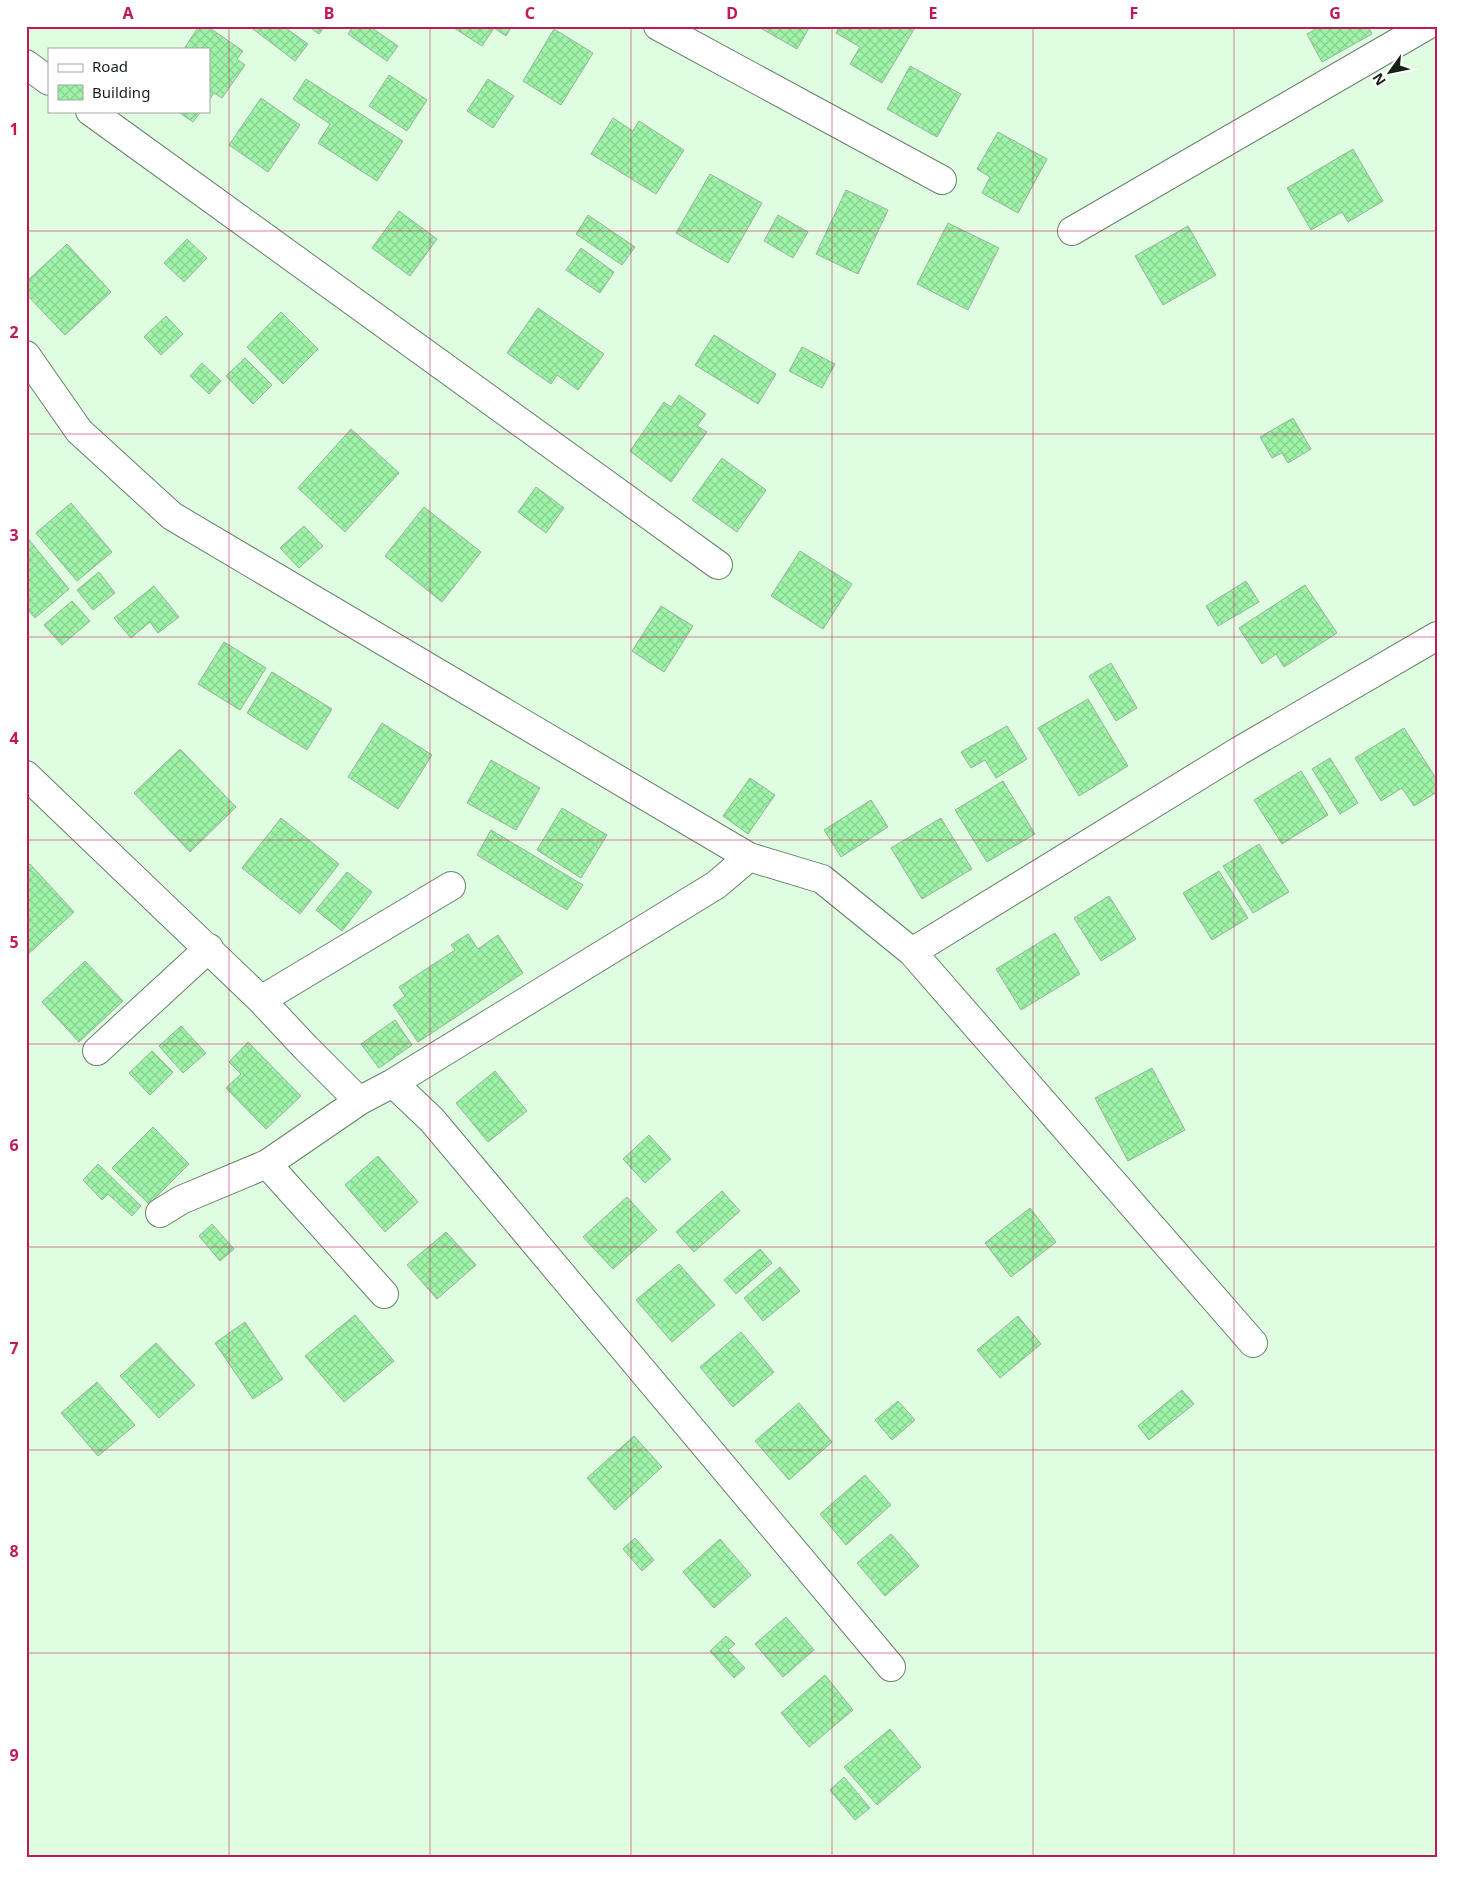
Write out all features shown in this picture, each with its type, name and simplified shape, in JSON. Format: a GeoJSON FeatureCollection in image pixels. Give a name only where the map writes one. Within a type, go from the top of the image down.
{"type":"FeatureCollection","features":[{"type":"Feature","properties":{"kind":"street"},"geometry":{"type":"LineString","coordinates":[[658,26],[942,180]]}},
{"type":"Feature","properties":{"kind":"street"},"geometry":{"type":"LineString","coordinates":[[1072,232],[1426,26]]}},
{"type":"Feature","properties":{"kind":"street"},"geometry":{"type":"LineString","coordinates":[[26,64],[48,80]]}},
{"type":"Feature","properties":{"kind":"street"},"geometry":{"type":"LineString","coordinates":[[91,112],[718,565]]}},
{"type":"Feature","properties":{"kind":"street"},"geometry":{"type":"LineString","coordinates":[[26,355],[80,431],[172,516],[749,856],[822,879],[912,952],[1253,1343]]}},
{"type":"Feature","properties":{"kind":"street"},"geometry":{"type":"LineString","coordinates":[[912,952],[1238,751],[1437,636]]}},
{"type":"Feature","properties":{"kind":"street"},"geometry":{"type":"LineString","coordinates":[[26,775],[262,1000],[358,1101]]}},
{"type":"Feature","properties":{"kind":"street"},"geometry":{"type":"LineString","coordinates":[[160,1213],[181,1200],[267,1164],[358,1101],[393,1083],[716,885],[749,856]]}},
{"type":"Feature","properties":{"kind":"street"},"geometry":{"type":"LineString","coordinates":[[262,1000],[451,886]]}},
{"type":"Feature","properties":{"kind":"street"},"geometry":{"type":"LineString","coordinates":[[97,1051],[209,948]]}},
{"type":"Feature","properties":{"kind":"street"},"geometry":{"type":"LineString","coordinates":[[393,1083],[432,1120],[891,1668]]}},
{"type":"Feature","properties":{"kind":"street"},"geometry":{"type":"LineString","coordinates":[[267,1164],[384,1294]]}},
{"type":"Feature","properties":{"kind":"building"},"geometry":{"type":"Polygon","coordinates":[[[199,26],[207,26],[243,51],[237,59],[245,65],[222,98],[214,93],[210,99],[210,48],[185,48],[199,26]]]}},
{"type":"Feature","properties":{"kind":"building"},"geometry":{"type":"Polygon","coordinates":[[[249,26],[283,26],[308,44],[295,61],[249,26]]]}},
{"type":"Feature","properties":{"kind":"building"},"geometry":{"type":"Polygon","coordinates":[[[308,26],[325,26],[319,34],[308,26]]]}},
{"type":"Feature","properties":{"kind":"building"},"geometry":{"type":"Polygon","coordinates":[[[353,26],[369,26],[398,46],[387,61],[348,34],[353,26]]]}},
{"type":"Feature","properties":{"kind":"building"},"geometry":{"type":"Polygon","coordinates":[[[451,26],[512,26],[506,36],[494,28],[482,46],[451,26]]]}},
{"type":"Feature","properties":{"kind":"building"},"geometry":{"type":"Polygon","coordinates":[[[757,26],[810,26],[797,49],[757,26]]]}},
{"type":"Feature","properties":{"kind":"building"},"geometry":{"type":"Polygon","coordinates":[[[840,26],[916,26],[882,83],[850,64],[860,47],[836,33],[840,26]]]}},
{"type":"Feature","properties":{"kind":"building"},"geometry":{"type":"Polygon","coordinates":[[[1321,26],[1368,26],[1372,34],[1322,62],[1307,34],[1321,26]]]}},
{"type":"Feature","properties":{"kind":"building"},"geometry":{"type":"Polygon","coordinates":[[[554,29],[593,53],[561,105],[523,81],[554,29]]]}},
{"type":"Feature","properties":{"kind":"building"},"geometry":{"type":"Polygon","coordinates":[[[910,66],[961,94],[937,137],[887,109],[910,66]]]}},
{"type":"Feature","properties":{"kind":"building"},"geometry":{"type":"Polygon","coordinates":[[[389,75],[427,100],[407,131],[369,106],[389,75]]]}},
{"type":"Feature","properties":{"kind":"building"},"geometry":{"type":"Polygon","coordinates":[[[306,79],[403,141],[377,181],[318,143],[330,124],[293,99],[306,79]]]}},
{"type":"Feature","properties":{"kind":"building"},"geometry":{"type":"Polygon","coordinates":[[[488,79],[514,96],[493,128],[467,111],[488,79]]]}},
{"type":"Feature","properties":{"kind":"building"},"geometry":{"type":"Polygon","coordinates":[[[261,98],[300,125],[268,172],[229,145],[261,98]]]}},
{"type":"Feature","properties":{"kind":"building"},"geometry":{"type":"Polygon","coordinates":[[[178,112],[200,112],[193,122],[178,112]]]}},
{"type":"Feature","properties":{"kind":"building"},"geometry":{"type":"Polygon","coordinates":[[[613,118],[633,131],[639,121],[684,150],[656,194],[591,154],[613,118]]]}},
{"type":"Feature","properties":{"kind":"building"},"geometry":{"type":"Polygon","coordinates":[[[998,132],[1047,159],[1018,213],[982,193],[990,177],[977,169],[998,132]]]}},
{"type":"Feature","properties":{"kind":"building"},"geometry":{"type":"Polygon","coordinates":[[[1353,149],[1383,201],[1348,222],[1342,212],[1311,230],[1287,188],[1353,149]]]}},
{"type":"Feature","properties":{"kind":"building"},"geometry":{"type":"Polygon","coordinates":[[[710,174],[762,203],[728,263],[676,233],[710,174]]]}},
{"type":"Feature","properties":{"kind":"building"},"geometry":{"type":"Polygon","coordinates":[[[846,190],[888,210],[858,274],[816,254],[846,190]]]}},
{"type":"Feature","properties":{"kind":"building"},"geometry":{"type":"Polygon","coordinates":[[[399,211],[437,239],[410,276],[372,248],[399,211]]]}},
{"type":"Feature","properties":{"kind":"building"},"geometry":{"type":"Polygon","coordinates":[[[588,215],[635,247],[622,265],[576,234],[588,215]]]}},
{"type":"Feature","properties":{"kind":"building"},"geometry":{"type":"Polygon","coordinates":[[[778,215],[808,232],[793,258],[764,241],[778,215]]]}},
{"type":"Feature","properties":{"kind":"building"},"geometry":{"type":"Polygon","coordinates":[[[948,223],[999,248],[968,310],[917,284],[948,223]]]}},
{"type":"Feature","properties":{"kind":"building"},"geometry":{"type":"Polygon","coordinates":[[[1188,226],[1216,275],[1163,305],[1135,256],[1188,226]]]}},
{"type":"Feature","properties":{"kind":"building"},"geometry":{"type":"Polygon","coordinates":[[[187,239],[207,258],[184,282],[164,263],[187,239]]]}},
{"type":"Feature","properties":{"kind":"building"},"geometry":{"type":"Polygon","coordinates":[[[67,244],[111,292],[65,335],[26,294],[26,282],[67,244]]]}},
{"type":"Feature","properties":{"kind":"building"},"geometry":{"type":"Polygon","coordinates":[[[581,248],[614,272],[600,293],[566,270],[581,248]]]}},
{"type":"Feature","properties":{"kind":"building"},"geometry":{"type":"Polygon","coordinates":[[[538,308],[604,354],[578,390],[557,375],[551,384],[507,353],[538,308]]]}},
{"type":"Feature","properties":{"kind":"building"},"geometry":{"type":"Polygon","coordinates":[[[281,312],[318,349],[283,384],[247,347],[281,312]]]}},
{"type":"Feature","properties":{"kind":"building"},"geometry":{"type":"Polygon","coordinates":[[[166,316],[183,334],[161,355],[144,337],[166,316]]]}},
{"type":"Feature","properties":{"kind":"building"},"geometry":{"type":"Polygon","coordinates":[[[714,335],[776,374],[758,404],[695,365],[714,335]]]}},
{"type":"Feature","properties":{"kind":"building"},"geometry":{"type":"Polygon","coordinates":[[[802,347],[835,364],[822,388],[789,371],[802,347]]]}},
{"type":"Feature","properties":{"kind":"building"},"geometry":{"type":"Polygon","coordinates":[[[245,358],[272,385],[253,404],[226,376],[245,358]]]}},
{"type":"Feature","properties":{"kind":"building"},"geometry":{"type":"Polygon","coordinates":[[[202,363],[221,381],[209,394],[190,376],[202,363]]]}},
{"type":"Feature","properties":{"kind":"building"},"geometry":{"type":"Polygon","coordinates":[[[679,395],[706,414],[697,426],[707,432],[671,482],[630,451],[664,402],[671,407],[679,395]]]}},
{"type":"Feature","properties":{"kind":"building"},"geometry":{"type":"Polygon","coordinates":[[[1293,418],[1311,449],[1288,463],[1282,453],[1272,458],[1260,437],[1293,418]]]}},
{"type":"Feature","properties":{"kind":"building"},"geometry":{"type":"Polygon","coordinates":[[[351,429],[399,473],[345,532],[298,488],[351,429]]]}},
{"type":"Feature","properties":{"kind":"building"},"geometry":{"type":"Polygon","coordinates":[[[722,458],[766,490],[737,532],[692,500],[722,458]]]}},
{"type":"Feature","properties":{"kind":"building"},"geometry":{"type":"Polygon","coordinates":[[[536,487],[564,508],[546,533],[518,512],[536,487]]]}},
{"type":"Feature","properties":{"kind":"building"},"geometry":{"type":"Polygon","coordinates":[[[71,503],[112,552],[77,581],[36,533],[71,503]]]}},
{"type":"Feature","properties":{"kind":"building"},"geometry":{"type":"Polygon","coordinates":[[[424,507],[481,552],[442,602],[385,556],[424,507]]]}},
{"type":"Feature","properties":{"kind":"building"},"geometry":{"type":"Polygon","coordinates":[[[304,526],[323,546],[299,568],[280,548],[304,526]]]}},
{"type":"Feature","properties":{"kind":"building"},"geometry":{"type":"Polygon","coordinates":[[[26,536],[69,589],[35,618],[26,608],[26,536]]]}},
{"type":"Feature","properties":{"kind":"building"},"geometry":{"type":"Polygon","coordinates":[[[800,551],[852,584],[823,629],[771,596],[800,551]]]}},
{"type":"Feature","properties":{"kind":"building"},"geometry":{"type":"Polygon","coordinates":[[[99,572],[115,593],[93,610],[77,590],[99,572]]]}},
{"type":"Feature","properties":{"kind":"building"},"geometry":{"type":"Polygon","coordinates":[[[1246,581],[1259,602],[1218,626],[1206,606],[1246,581]]]}},
{"type":"Feature","properties":{"kind":"building"},"geometry":{"type":"Polygon","coordinates":[[[1305,585],[1337,633],[1284,667],[1276,654],[1262,664],[1239,628],[1305,585]]]}},
{"type":"Feature","properties":{"kind":"building"},"geometry":{"type":"Polygon","coordinates":[[[154,586],[179,617],[158,633],[150,622],[131,638],[114,618],[154,586]]]}},
{"type":"Feature","properties":{"kind":"building"},"geometry":{"type":"Polygon","coordinates":[[[72,601],[90,621],[62,645],[44,625],[72,601]]]}},
{"type":"Feature","properties":{"kind":"building"},"geometry":{"type":"Polygon","coordinates":[[[661,606],[693,626],[664,672],[632,651],[661,606]]]}},
{"type":"Feature","properties":{"kind":"building"},"geometry":{"type":"Polygon","coordinates":[[[224,642],[266,668],[240,710],[198,684],[224,642]]]}},
{"type":"Feature","properties":{"kind":"building"},"geometry":{"type":"Polygon","coordinates":[[[1111,663],[1137,708],[1116,721],[1089,676],[1111,663]]]}},
{"type":"Feature","properties":{"kind":"building"},"geometry":{"type":"Polygon","coordinates":[[[272,672],[332,709],[307,750],[247,713],[272,672]]]}},
{"type":"Feature","properties":{"kind":"building"},"geometry":{"type":"Polygon","coordinates":[[[1088,699],[1128,766],[1079,796],[1038,728],[1088,699]]]}},
{"type":"Feature","properties":{"kind":"building"},"geometry":{"type":"Polygon","coordinates":[[[382,723],[432,755],[398,809],[348,777],[382,723]]]}},
{"type":"Feature","properties":{"kind":"building"},"geometry":{"type":"Polygon","coordinates":[[[1007,726],[1027,759],[996,778],[985,760],[971,768],[961,752],[1007,726]]]}},
{"type":"Feature","properties":{"kind":"building"},"geometry":{"type":"Polygon","coordinates":[[[1404,728],[1437,780],[1437,792],[1414,806],[1402,788],[1381,801],[1355,758],[1404,728]]]}},
{"type":"Feature","properties":{"kind":"building"},"geometry":{"type":"Polygon","coordinates":[[[180,749],[236,807],[190,852],[134,793],[180,749]]]}},
{"type":"Feature","properties":{"kind":"building"},"geometry":{"type":"Polygon","coordinates":[[[1330,758],[1358,803],[1340,814],[1312,769],[1330,758]]]}},
{"type":"Feature","properties":{"kind":"building"},"geometry":{"type":"Polygon","coordinates":[[[491,760],[540,788],[516,830],[467,803],[491,760]]]}},
{"type":"Feature","properties":{"kind":"building"},"geometry":{"type":"Polygon","coordinates":[[[1301,771],[1328,815],[1282,844],[1254,800],[1301,771]]]}},
{"type":"Feature","properties":{"kind":"building"},"geometry":{"type":"Polygon","coordinates":[[[750,778],[775,795],[748,834],[723,816],[750,778]]]}},
{"type":"Feature","properties":{"kind":"building"},"geometry":{"type":"Polygon","coordinates":[[[1003,781],[1035,834],[987,862],[955,810],[1003,781]]]}},
{"type":"Feature","properties":{"kind":"building"},"geometry":{"type":"Polygon","coordinates":[[[871,800],[888,827],[841,857],[824,830],[871,800]]]}},
{"type":"Feature","properties":{"kind":"building"},"geometry":{"type":"Polygon","coordinates":[[[562,808],[607,835],[581,878],[537,850],[562,808]]]}},
{"type":"Feature","properties":{"kind":"building"},"geometry":{"type":"Polygon","coordinates":[[[281,818],[339,864],[300,914],[242,868],[281,818]]]}},
{"type":"Feature","properties":{"kind":"building"},"geometry":{"type":"Polygon","coordinates":[[[941,818],[972,869],[922,899],[891,848],[941,818]]]}},
{"type":"Feature","properties":{"kind":"building"},"geometry":{"type":"Polygon","coordinates":[[[491,830],[583,885],[567,910],[477,855],[491,830]]]}},
{"type":"Feature","properties":{"kind":"building"},"geometry":{"type":"Polygon","coordinates":[[[1259,844],[1289,892],[1253,913],[1223,866],[1259,844]]]}},
{"type":"Feature","properties":{"kind":"building"},"geometry":{"type":"Polygon","coordinates":[[[30,864],[74,912],[27,955],[26,868],[30,864]]]}},
{"type":"Feature","properties":{"kind":"building"},"geometry":{"type":"Polygon","coordinates":[[[1219,871],[1248,918],[1212,940],[1183,893],[1219,871]]]}},
{"type":"Feature","properties":{"kind":"building"},"geometry":{"type":"Polygon","coordinates":[[[347,872],[372,892],[342,931],[316,910],[347,872]]]}},
{"type":"Feature","properties":{"kind":"building"},"geometry":{"type":"Polygon","coordinates":[[[1109,896],[1136,939],[1101,961],[1074,918],[1109,896]]]}},
{"type":"Feature","properties":{"kind":"building"},"geometry":{"type":"Polygon","coordinates":[[[1055,933],[1080,974],[1021,1010],[996,969],[1055,933]]]}},
{"type":"Feature","properties":{"kind":"building"},"geometry":{"type":"Polygon","coordinates":[[[468,934],[478,949],[498,935],[523,973],[418,1042],[393,1005],[405,996],[399,987],[455,950],[451,945],[468,934]]]}},
{"type":"Feature","properties":{"kind":"building"},"geometry":{"type":"Polygon","coordinates":[[[85,961],[123,1001],[79,1042],[42,1002],[85,961]]]}},
{"type":"Feature","properties":{"kind":"building"},"geometry":{"type":"Polygon","coordinates":[[[395,1020],[412,1045],[379,1068],[361,1044],[395,1020]]]}},
{"type":"Feature","properties":{"kind":"building"},"geometry":{"type":"Polygon","coordinates":[[[181,1026],[206,1053],[183,1073],[159,1046],[181,1026]]]}},
{"type":"Feature","properties":{"kind":"building"},"geometry":{"type":"Polygon","coordinates":[[[248,1042],[301,1096],[266,1129],[226,1088],[241,1074],[229,1062],[248,1042]]]}},
{"type":"Feature","properties":{"kind":"building"},"geometry":{"type":"Polygon","coordinates":[[[152,1051],[173,1072],[150,1095],[129,1073],[152,1051]]]}},
{"type":"Feature","properties":{"kind":"building"},"geometry":{"type":"Polygon","coordinates":[[[1152,1068],[1185,1130],[1128,1161],[1095,1098],[1152,1068]]]}},
{"type":"Feature","properties":{"kind":"building"},"geometry":{"type":"Polygon","coordinates":[[[495,1071],[527,1111],[488,1142],[456,1103],[495,1071]]]}},
{"type":"Feature","properties":{"kind":"building"},"geometry":{"type":"Polygon","coordinates":[[[153,1127],[189,1164],[149,1204],[112,1168],[153,1127]]]}},
{"type":"Feature","properties":{"kind":"building"},"geometry":{"type":"Polygon","coordinates":[[[649,1135],[671,1159],[645,1183],[623,1159],[649,1135]]]}},
{"type":"Feature","properties":{"kind":"building"},"geometry":{"type":"Polygon","coordinates":[[[378,1156],[418,1202],[385,1232],[345,1185],[378,1156]]]}},
{"type":"Feature","properties":{"kind":"building"},"geometry":{"type":"Polygon","coordinates":[[[98,1164],[141,1206],[132,1216],[108,1194],[102,1200],[83,1180],[98,1164]]]}},
{"type":"Feature","properties":{"kind":"building"},"geometry":{"type":"Polygon","coordinates":[[[722,1191],[740,1211],[694,1252],[676,1232],[722,1191]]]}},
{"type":"Feature","properties":{"kind":"building"},"geometry":{"type":"Polygon","coordinates":[[[627,1197],[657,1230],[613,1269],[583,1237],[627,1197]]]}},
{"type":"Feature","properties":{"kind":"building"},"geometry":{"type":"Polygon","coordinates":[[[1030,1208],[1056,1242],[1011,1277],[985,1243],[1030,1208]]]}},
{"type":"Feature","properties":{"kind":"building"},"geometry":{"type":"Polygon","coordinates":[[[212,1224],[234,1249],[220,1261],[199,1236],[212,1224]]]}},
{"type":"Feature","properties":{"kind":"building"},"geometry":{"type":"Polygon","coordinates":[[[446,1232],[476,1265],[437,1299],[407,1265],[446,1232]]]}},
{"type":"Feature","properties":{"kind":"building"},"geometry":{"type":"Polygon","coordinates":[[[760,1249],[772,1263],[736,1294],[724,1280],[760,1249]]]}},
{"type":"Feature","properties":{"kind":"building"},"geometry":{"type":"Polygon","coordinates":[[[679,1264],[715,1305],[672,1342],[636,1300],[679,1264]]]}},
{"type":"Feature","properties":{"kind":"building"},"geometry":{"type":"Polygon","coordinates":[[[780,1267],[800,1291],[763,1321],[744,1298],[780,1267]]]}},
{"type":"Feature","properties":{"kind":"building"},"geometry":{"type":"Polygon","coordinates":[[[355,1315],[394,1361],[344,1402],[305,1356],[355,1315]]]}},
{"type":"Feature","properties":{"kind":"building"},"geometry":{"type":"Polygon","coordinates":[[[1018,1316],[1041,1344],[1000,1378],[977,1350],[1018,1316]]]}},
{"type":"Feature","properties":{"kind":"building"},"geometry":{"type":"Polygon","coordinates":[[[245,1322],[283,1379],[253,1399],[215,1343],[245,1322]]]}},
{"type":"Feature","properties":{"kind":"building"},"geometry":{"type":"Polygon","coordinates":[[[741,1332],[774,1372],[733,1407],[700,1367],[741,1332]]]}},
{"type":"Feature","properties":{"kind":"building"},"geometry":{"type":"Polygon","coordinates":[[[156,1343],[195,1385],[159,1418],[120,1376],[156,1343]]]}},
{"type":"Feature","properties":{"kind":"building"},"geometry":{"type":"Polygon","coordinates":[[[97,1382],[135,1425],[98,1456],[61,1413],[97,1382]]]}},
{"type":"Feature","properties":{"kind":"building"},"geometry":{"type":"Polygon","coordinates":[[[1182,1390],[1194,1404],[1149,1440],[1138,1426],[1182,1390]]]}},
{"type":"Feature","properties":{"kind":"building"},"geometry":{"type":"Polygon","coordinates":[[[898,1401],[915,1420],[892,1440],[875,1420],[898,1401]]]}},
{"type":"Feature","properties":{"kind":"building"},"geometry":{"type":"Polygon","coordinates":[[[799,1403],[832,1442],[789,1480],[755,1441],[799,1403]]]}},
{"type":"Feature","properties":{"kind":"building"},"geometry":{"type":"Polygon","coordinates":[[[634,1436],[662,1467],[615,1510],[587,1478],[634,1436]]]}},
{"type":"Feature","properties":{"kind":"building"},"geometry":{"type":"Polygon","coordinates":[[[865,1475],[891,1505],[846,1545],[820,1514],[865,1475]]]}},
{"type":"Feature","properties":{"kind":"building"},"geometry":{"type":"Polygon","coordinates":[[[891,1534],[919,1566],[885,1596],[857,1563],[891,1534]]]}},
{"type":"Feature","properties":{"kind":"building"},"geometry":{"type":"Polygon","coordinates":[[[635,1538],[654,1560],[642,1571],[623,1549],[635,1538]]]}},
{"type":"Feature","properties":{"kind":"building"},"geometry":{"type":"Polygon","coordinates":[[[720,1539],[751,1575],[714,1608],[683,1572],[720,1539]]]}},
{"type":"Feature","properties":{"kind":"building"},"geometry":{"type":"Polygon","coordinates":[[[786,1617],[814,1650],[783,1677],[755,1644],[786,1617]]]}},
{"type":"Feature","properties":{"kind":"building"},"geometry":{"type":"Polygon","coordinates":[[[726,1636],[735,1644],[728,1650],[745,1668],[734,1678],[710,1651],[726,1636]]]}},
{"type":"Feature","properties":{"kind":"building"},"geometry":{"type":"Polygon","coordinates":[[[825,1675],[853,1710],[809,1747],[781,1713],[825,1675]]]}},
{"type":"Feature","properties":{"kind":"building"},"geometry":{"type":"Polygon","coordinates":[[[890,1729],[921,1767],[877,1805],[844,1767],[890,1729]]]}},
{"type":"Feature","properties":{"kind":"building"},"geometry":{"type":"Polygon","coordinates":[[[844,1777],[870,1808],[855,1820],[830,1790],[844,1777]]]}}]}
